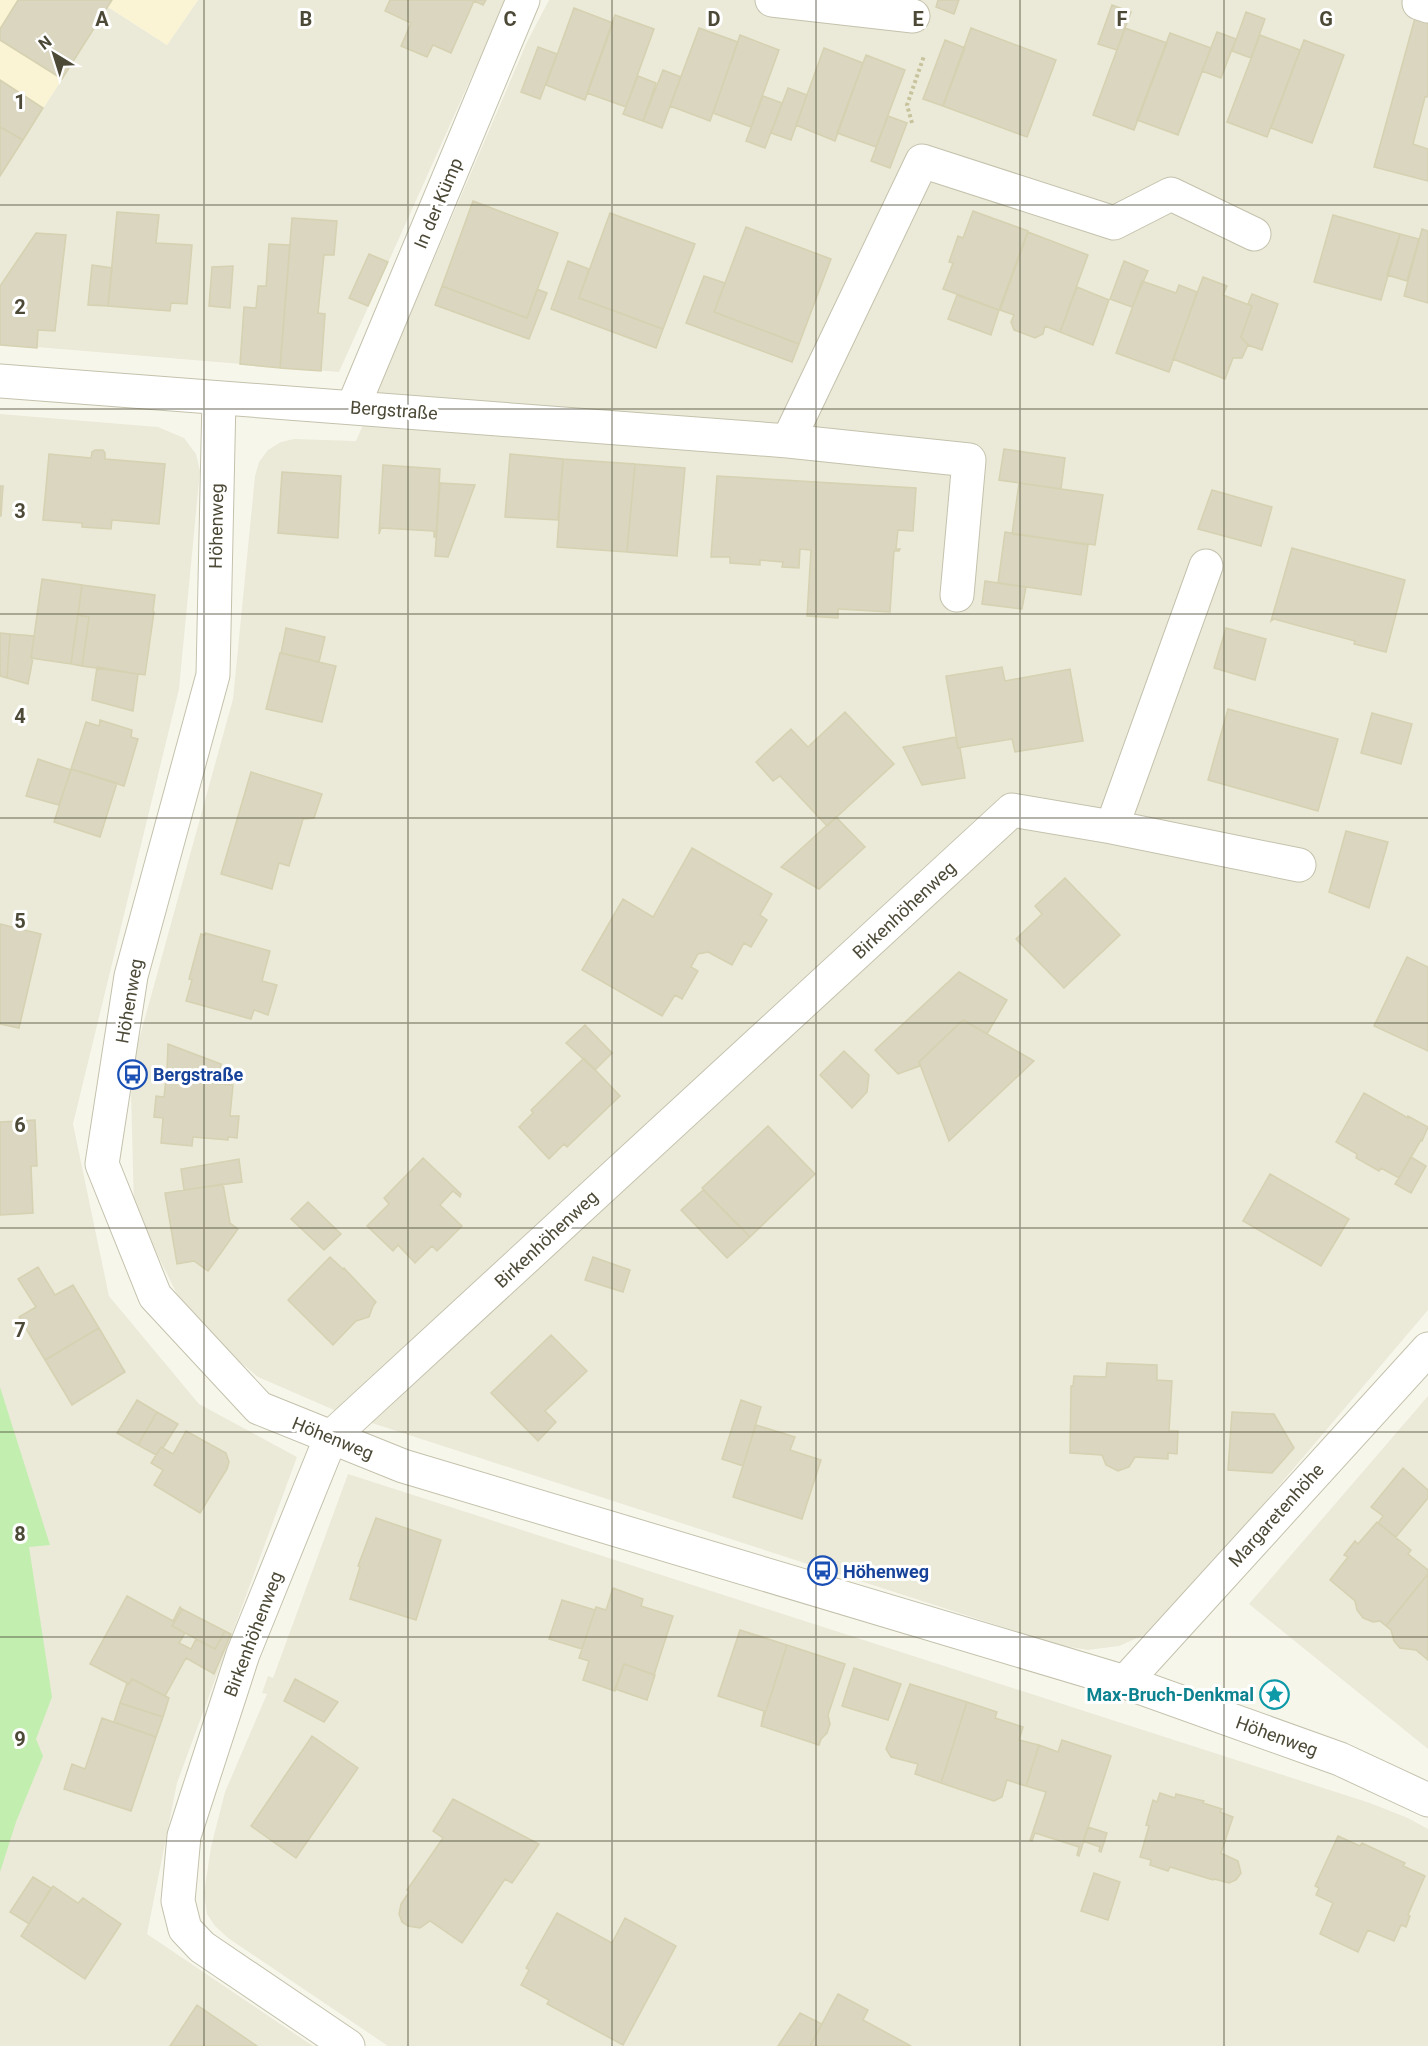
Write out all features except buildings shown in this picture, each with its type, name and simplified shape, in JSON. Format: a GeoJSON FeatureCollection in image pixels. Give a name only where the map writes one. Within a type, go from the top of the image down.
{"type":"FeatureCollection","features":[{"type":"Feature","properties":{"kind":"street","name":"In der Kümp"},"geometry":{"type":"LineString","coordinates":[[353,407],[523,0]]}},
{"type":"Feature","properties":{"kind":"street"},"geometry":{"type":"LineString","coordinates":[[772,0],[913,16]]}},
{"type":"Feature","properties":{"kind":"street"},"geometry":{"type":"LineString","coordinates":[[788,441],[922,161],[1114,223],[1171,194],[1254,234]]}},
{"type":"Feature","properties":{"kind":"street","name":"Bergstraße"},"geometry":{"type":"LineString","coordinates":[[0,381],[788,441],[969,460],[957,595]]}},
{"type":"Feature","properties":{"kind":"street","name":"Höhenweg"},"geometry":{"type":"LineString","coordinates":[[219,398],[213,675],[131,976],[102,1164],[155,1296],[259,1408],[403,1466],[1125,1682],[1340,1759],[1428,1800]]}},
{"type":"Feature","properties":{"kind":"street"},"geometry":{"type":"LineString","coordinates":[[1206,566],[1112,827],[1299,865]]}},
{"type":"Feature","properties":{"kind":"street","name":"Birkenhöhenweg"},"geometry":{"type":"LineString","coordinates":[[348,2046],[202,1947],[185,1929],[178,1901],[184,1836],[243,1654],[331,1437],[1012,810],[1112,827]]}},
{"type":"Feature","properties":{"kind":"street","name":"Margaretenhöhe"},"geometry":{"type":"LineString","coordinates":[[1125,1682],[1428,1349]]}},
{"type":"Feature","properties":{"kind":"path"},"geometry":{"type":"LineString","coordinates":[[913,16],[927,47],[907,105],[922,161]]}},
{"type":"Feature","properties":{"kind":"shaded area"},"geometry":{"type":"Polygon","coordinates":[[[0,0],[198,0],[167,45],[108,7],[23,140],[0,127],[0,0]]]}},
{"type":"Feature","properties":{"kind":"shaded area"},"geometry":{"type":"Polygon","coordinates":[[[198,0],[506,0],[339,372],[0,344],[0,127],[23,140],[108,7],[167,45],[198,0]]]}},
{"type":"Feature","properties":{"kind":"shaded area"},"geometry":{"type":"Polygon","coordinates":[[[549,0],[1428,0],[1428,1310],[1170,1614],[1146,1634],[1119,1646],[1088,1650],[1058,1645],[341,1413],[258,1377],[190,1320],[134,1208],[131,1094],[135,1054],[233,699],[255,476],[259,462],[268,450],[281,442],[294,439],[356,441],[527,42],[549,0]]]}},
{"type":"Feature","properties":{"kind":"shaded area"},"geometry":{"type":"Polygon","coordinates":[[[0,414],[158,427],[184,438],[196,454],[200,471],[179,689],[73,1124],[109,1296],[199,1404],[297,1457],[177,1783],[147,1934],[313,2046],[0,2046],[0,414]]]}},
{"type":"Feature","properties":{"kind":"shaded area"},"geometry":{"type":"Polygon","coordinates":[[[1428,1396],[1428,1749],[1249,1604],[1428,1396]]]}},
{"type":"Feature","properties":{"kind":"shaded area"},"geometry":{"type":"Polygon","coordinates":[[[348,1474],[1370,1803],[1408,1818],[1428,1829],[1428,2046],[388,2046],[228,1938],[215,1926],[207,1914],[204,1893],[211,1847],[225,1792],[267,1694],[262,1693],[268,1676],[273,1678],[348,1474]]]}},
{"type":"Feature","properties":{"kind":"green space"},"geometry":{"type":"Polygon","coordinates":[[[0,1387],[50,1545],[29,1547],[52,1697],[36,1739],[43,1756],[16,1822],[0,1872],[0,1387]]]}},
{"type":"Feature","properties":{"kind":"place","name":"Bergstraße"},"geometry":{"type":"Point","coordinates":[132,1074]}},
{"type":"Feature","properties":{"kind":"place","name":"Höhenweg"},"geometry":{"type":"Point","coordinates":[822,1571]}},
{"type":"Feature","properties":{"kind":"place","name":"Max-Bruch-Denkmal"},"geometry":{"type":"Point","coordinates":[1275,1694]}}]}
